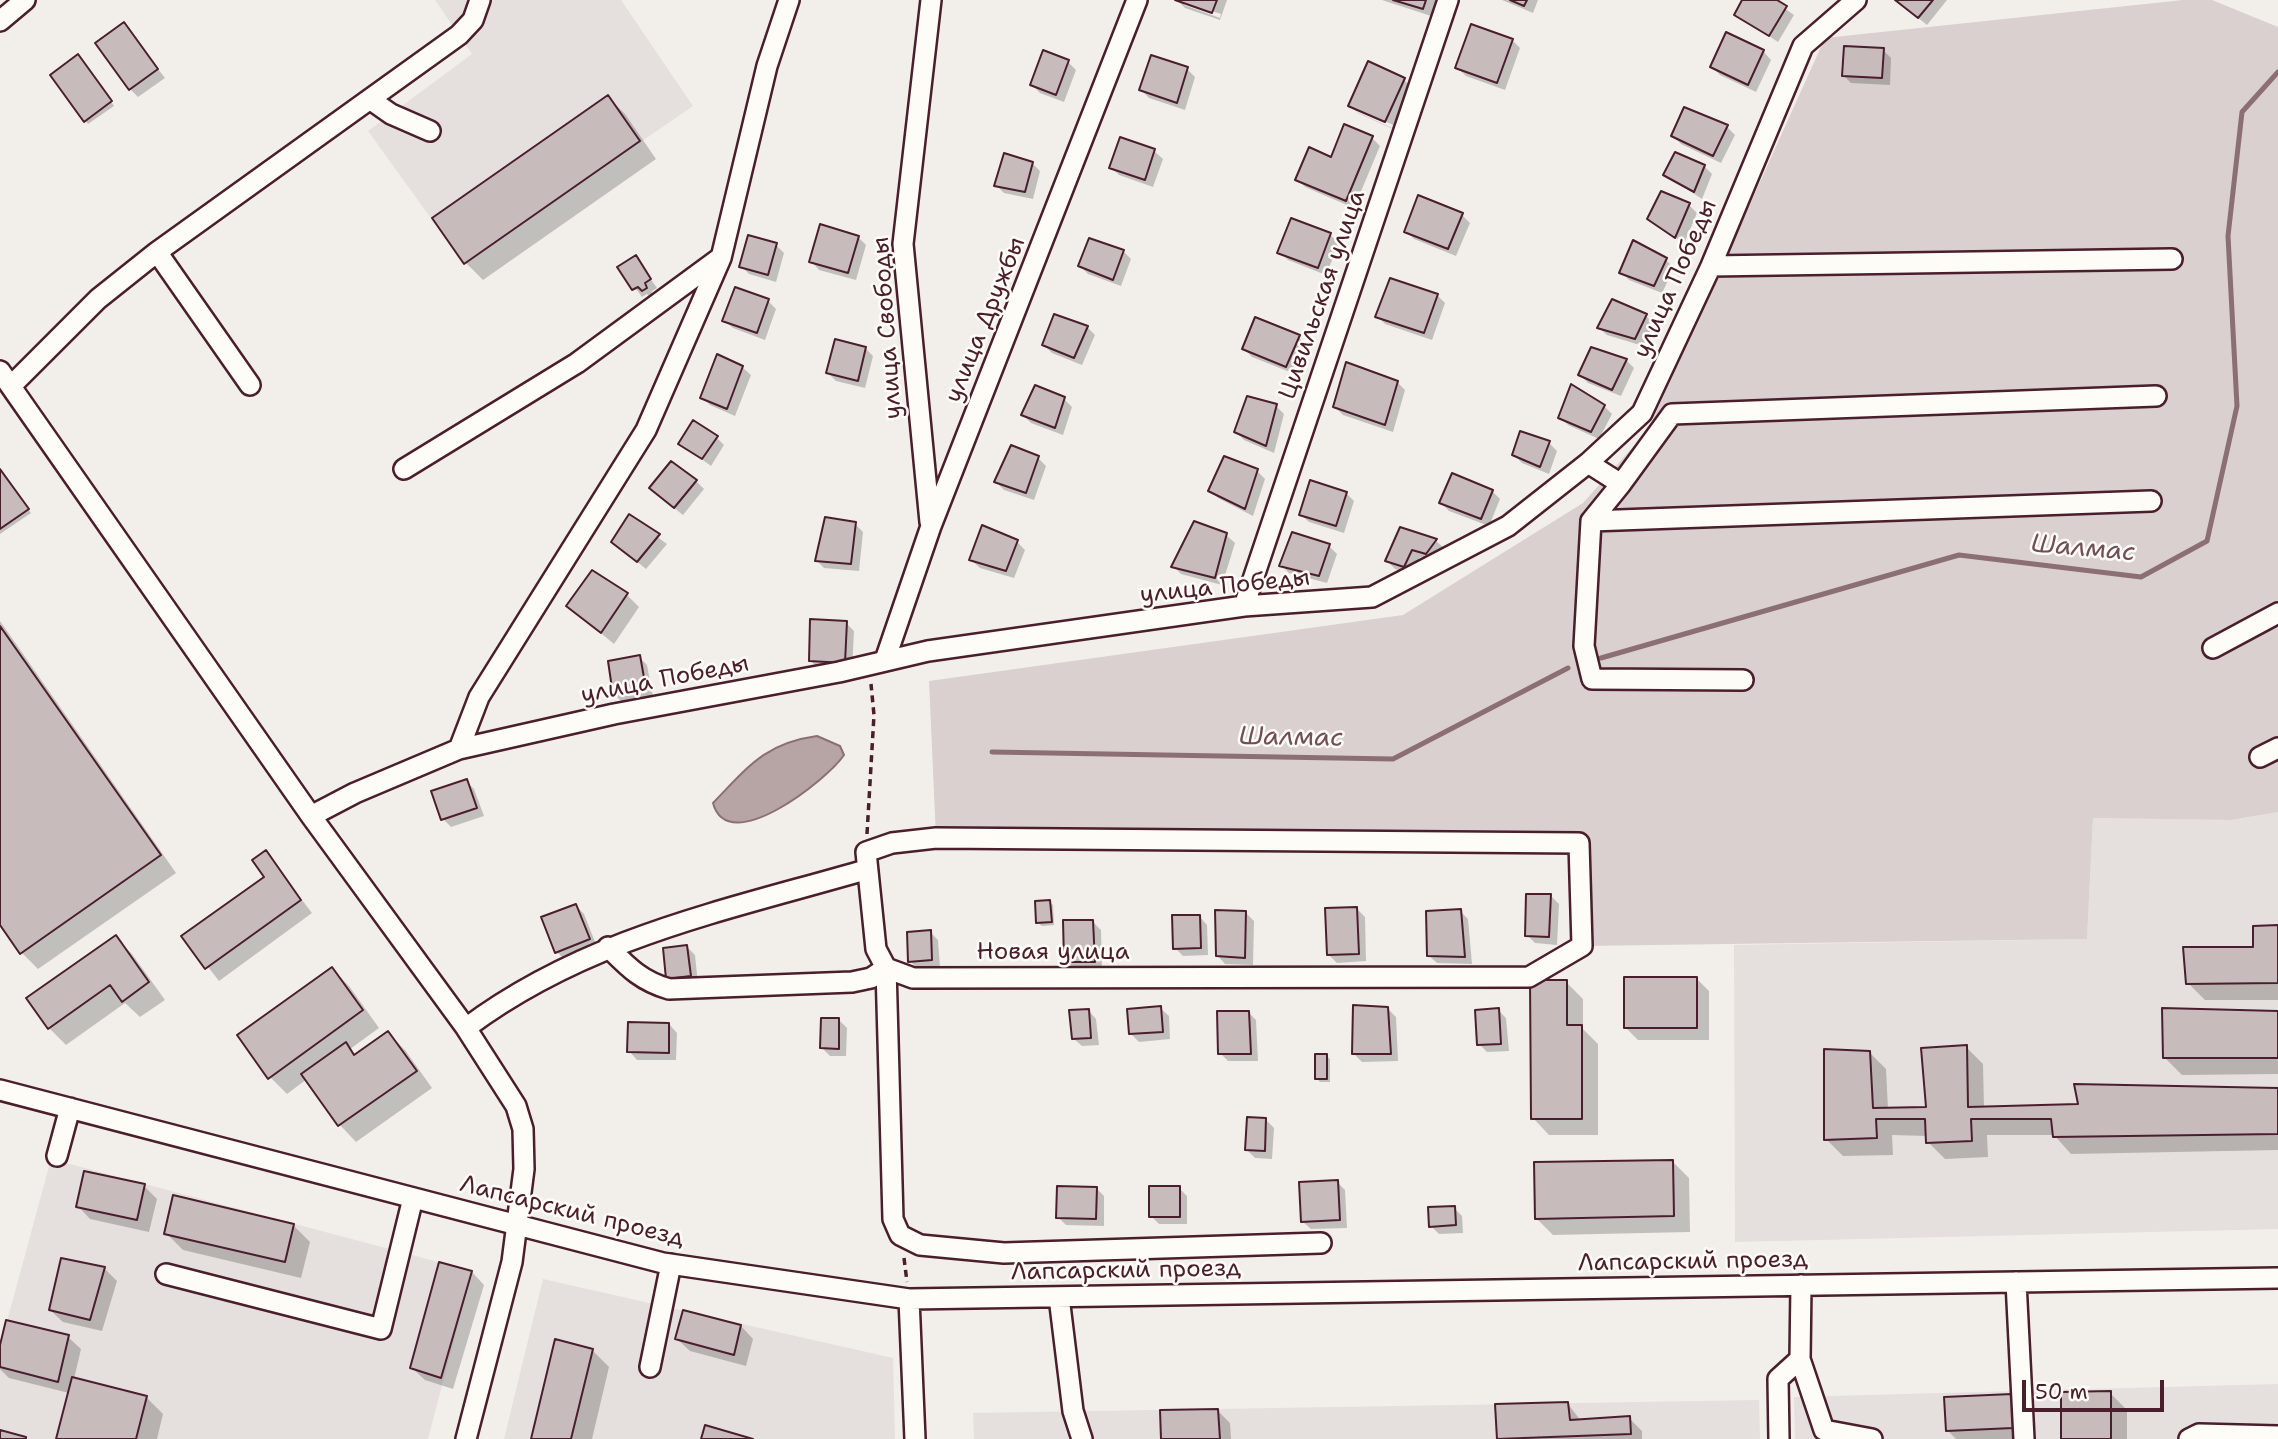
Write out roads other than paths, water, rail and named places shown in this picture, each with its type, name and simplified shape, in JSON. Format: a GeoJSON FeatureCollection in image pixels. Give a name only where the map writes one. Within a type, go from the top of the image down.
{"type":"FeatureCollection","features":[{"type":"Feature","properties":{"kind":"street"},"geometry":{"type":"LineString","coordinates":[[0,21],[25,0]]}},
{"type":"Feature","properties":{"kind":"street"},"geometry":{"type":"LineString","coordinates":[[466,1439],[512,1262],[524,1169],[523,1129],[504,1086],[466,1028],[312,816],[5,379],[157,252],[459,35],[473,20],[480,0]]}},
{"type":"Feature","properties":{"kind":"street"},"geometry":{"type":"LineString","coordinates":[[459,748],[479,697],[646,430],[721,258],[767,66],[789,0]]}},
{"type":"Feature","properties":{"kind":"street","name":"улица Свободы"},"geometry":{"type":"LineString","coordinates":[[930,526],[902,244],[931,0]]}},
{"type":"Feature","properties":{"kind":"street","name":"улица Дружбы"},"geometry":{"type":"LineString","coordinates":[[877,662],[1137,0]]}},
{"type":"Feature","properties":{"kind":"street","name":"Цивильская улица"},"geometry":{"type":"LineString","coordinates":[[1244,606],[1448,0]]}},
{"type":"Feature","properties":{"kind":"street","name":"улица Победы"},"geometry":{"type":"LineString","coordinates":[[312,816],[355,793],[459,748],[614,714],[928,651],[1244,606],[1372,597],[1508,526],[1588,463],[1642,413],[1711,265],[1803,46],[1856,0]]}},
{"type":"Feature","properties":{"kind":"street"},"geometry":{"type":"LineString","coordinates":[[371,100],[391,114],[430,131]]}},
{"type":"Feature","properties":{"kind":"street"},"geometry":{"type":"LineString","coordinates":[[157,252],[250,386]]}},
{"type":"Feature","properties":{"kind":"street"},"geometry":{"type":"LineString","coordinates":[[404,469],[577,363],[721,258]]}},
{"type":"Feature","properties":{"kind":"street"},"geometry":{"type":"LineString","coordinates":[[1711,265],[2172,259]]}},
{"type":"Feature","properties":{"kind":"street"},"geometry":{"type":"LineString","coordinates":[[1743,680],[1592,679],[1584,646],[1591,521],[1672,414],[2156,396]]}},
{"type":"Feature","properties":{"kind":"street"},"geometry":{"type":"LineString","coordinates":[[1588,463],[1620,484]]}},
{"type":"Feature","properties":{"kind":"street"},"geometry":{"type":"LineString","coordinates":[[1591,521],[2151,500]]}},
{"type":"Feature","properties":{"kind":"street"},"geometry":{"type":"LineString","coordinates":[[2213,648],[2278,613]]}},
{"type":"Feature","properties":{"kind":"street","name":"Новая улица"},"geometry":{"type":"LineString","coordinates":[[866,861],[892,843],[936,838],[1578,842],[1582,946],[1529,977],[913,978],[886,968]]}},
{"type":"Feature","properties":{"kind":"street"},"geometry":{"type":"LineString","coordinates":[[466,1028],[503,1000],[544,976],[608,947],[866,861],[876,949],[886,968],[893,1219],[900,1235],[920,1245],[1004,1252],[1321,1243]]}},
{"type":"Feature","properties":{"kind":"street"},"geometry":{"type":"LineString","coordinates":[[608,947],[636,976],[647,983],[669,989],[852,982],[872,978],[886,968]]}},
{"type":"Feature","properties":{"kind":"street","name":"Лапсарский проезд"},"geometry":{"type":"LineString","coordinates":[[0,1090],[671,1264],[909,1299],[2278,1278]]}},
{"type":"Feature","properties":{"kind":"street"},"geometry":{"type":"LineString","coordinates":[[57,1156],[70,1108]]}},
{"type":"Feature","properties":{"kind":"street"},"geometry":{"type":"LineString","coordinates":[[166,1274],[381,1329],[413,1198]]}},
{"type":"Feature","properties":{"kind":"street"},"geometry":{"type":"LineString","coordinates":[[650,1367],[671,1264]]}},
{"type":"Feature","properties":{"kind":"street"},"geometry":{"type":"LineString","coordinates":[[2016,1282],[2024,1439]]}},
{"type":"Feature","properties":{"kind":"street"},"geometry":{"type":"LineString","coordinates":[[1801,1285],[1800,1359],[1824,1430],[1872,1439]]}},
{"type":"Feature","properties":{"kind":"street"},"geometry":{"type":"LineString","coordinates":[[1059,1297],[1073,1411],[1082,1439]]}},
{"type":"Feature","properties":{"kind":"street"},"geometry":{"type":"LineString","coordinates":[[909,1299],[915,1439]]}},
{"type":"Feature","properties":{"kind":"street"},"geometry":{"type":"LineString","coordinates":[[1779,1439],[1778,1380],[1800,1359]]}},
{"type":"Feature","properties":{"kind":"street"},"geometry":{"type":"LineString","coordinates":[[2189,1439],[2199,1434],[2278,1436]]}},
{"type":"Feature","properties":{"kind":"waterway","name":"Шалмас"},"geometry":{"type":"LineString","coordinates":[[1601,658],[1959,555],[2141,577],[2207,541],[2237,406],[2228,236],[2242,112],[2278,72]]}},
{"type":"Feature","properties":{"kind":"waterway","name":"Шалмас"},"geometry":{"type":"LineString","coordinates":[[992,752],[1393,759],[1568,668]]}}]}
